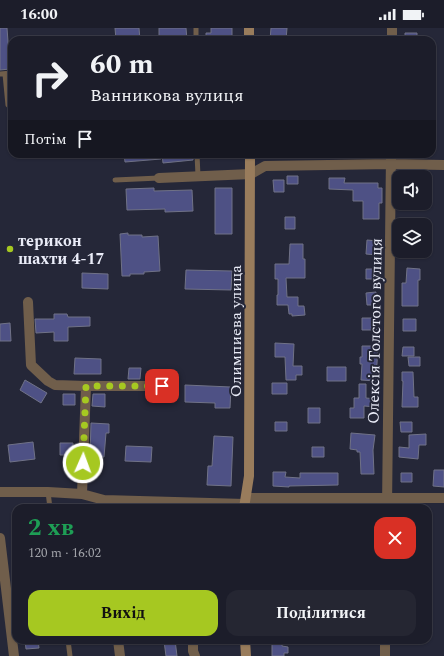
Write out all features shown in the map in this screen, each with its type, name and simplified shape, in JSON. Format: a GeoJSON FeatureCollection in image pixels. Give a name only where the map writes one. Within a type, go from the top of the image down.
{"type":"FeatureCollection","features":[{"type":"Feature","properties":{"kind":"main road","name":"Олимпиева улица"},"geometry":{"type":"LineString","coordinates":[[245,503],[249,476],[250,158]]}},
{"type":"Feature","properties":{"kind":"main road"},"geometry":{"type":"LineString","coordinates":[[245,644],[246,656]]}},
{"type":"Feature","properties":{"kind":"street"},"geometry":{"type":"LineString","coordinates":[[159,178],[251,174],[265,166],[391,159],[444,165]]}},
{"type":"Feature","properties":{"kind":"street","name":"Олексія Толстого вулиця"},"geometry":{"type":"LineString","coordinates":[[387,503],[391,159]]}},
{"type":"Feature","properties":{"kind":"street"},"geometry":{"type":"LineString","coordinates":[[28,302],[31,365],[48,381],[55,385],[162,386]]}},
{"type":"Feature","properties":{"kind":"street"},"geometry":{"type":"LineString","coordinates":[[82,494],[86,386]]}},
{"type":"Feature","properties":{"kind":"street"},"geometry":{"type":"LineString","coordinates":[[0,492],[82,494],[104,504]]}},
{"type":"Feature","properties":{"kind":"street"},"geometry":{"type":"LineString","coordinates":[[202,504],[387,503],[444,498]]}},
{"type":"Feature","properties":{"kind":"street"},"geometry":{"type":"LineString","coordinates":[[0,538],[12,639]]}},
{"type":"Feature","properties":{"kind":"street"},"geometry":{"type":"LineString","coordinates":[[13,644],[14,656]]}},
{"type":"Feature","properties":{"kind":"street"},"geometry":{"type":"LineString","coordinates":[[118,644],[120,656]]}},
{"type":"Feature","properties":{"kind":"street"},"geometry":{"type":"LineString","coordinates":[[192,644],[195,656]]}},
{"type":"Feature","properties":{"kind":"street"},"geometry":{"type":"LineString","coordinates":[[385,644],[385,656]]}},
{"type":"Feature","properties":{"kind":"lane"},"geometry":{"type":"LineString","coordinates":[[3,74],[8,105]]}},
{"type":"Feature","properties":{"kind":"lane"},"geometry":{"type":"LineString","coordinates":[[197,158],[198,176]]}},
{"type":"Feature","properties":{"kind":"lane"},"geometry":{"type":"LineString","coordinates":[[115,180],[159,178]]}},
{"type":"Feature","properties":{"kind":"lane"},"geometry":{"type":"LineString","coordinates":[[48,492],[50,504]]}},
{"type":"Feature","properties":{"kind":"lane"},"geometry":{"type":"LineString","coordinates":[[68,644],[70,656]]}},
{"type":"Feature","properties":{"kind":"building"},"geometry":{"type":"Polygon","coordinates":[[[0,28],[7,28],[8,69],[0,70],[0,28]]]}},
{"type":"Feature","properties":{"kind":"building"},"geometry":{"type":"Polygon","coordinates":[[[115,28],[139,28],[140,36],[116,36],[115,28]]]}},
{"type":"Feature","properties":{"kind":"building"},"geometry":{"type":"Polygon","coordinates":[[[159,28],[186,28],[187,36],[159,36],[159,28]]]}},
{"type":"Feature","properties":{"kind":"building"},"geometry":{"type":"Polygon","coordinates":[[[211,28],[232,28],[232,36],[206,36],[206,33],[211,33],[211,28]]]}},
{"type":"Feature","properties":{"kind":"building"},"geometry":{"type":"Polygon","coordinates":[[[271,28],[287,28],[286,36],[270,36],[271,28]]]}},
{"type":"Feature","properties":{"kind":"building"},"geometry":{"type":"Polygon","coordinates":[[[405,33],[417,33],[417,36],[405,36],[405,33]]]}},
{"type":"Feature","properties":{"kind":"building"},"geometry":{"type":"Polygon","coordinates":[[[124,158],[161,159],[125,162],[124,158]]]}},
{"type":"Feature","properties":{"kind":"building"},"geometry":{"type":"Polygon","coordinates":[[[162,158],[193,158],[193,160],[163,163],[162,158]]]}},
{"type":"Feature","properties":{"kind":"building"},"geometry":{"type":"Polygon","coordinates":[[[287,176],[298,176],[298,184],[287,184],[287,176]]]}},
{"type":"Feature","properties":{"kind":"building"},"geometry":{"type":"Polygon","coordinates":[[[329,178],[345,178],[344,183],[378,183],[378,188],[382,188],[382,203],[379,203],[379,219],[363,219],[363,201],[353,201],[353,190],[329,189],[329,178]]]}},
{"type":"Feature","properties":{"kind":"building"},"geometry":{"type":"Polygon","coordinates":[[[273,180],[284,180],[284,192],[274,192],[273,180]]]}},
{"type":"Feature","properties":{"kind":"building"},"geometry":{"type":"Polygon","coordinates":[[[154,188],[154,191],[192,190],[193,211],[165,212],[165,209],[127,210],[126,189],[154,188]]]}},
{"type":"Feature","properties":{"kind":"building"},"geometry":{"type":"Polygon","coordinates":[[[215,188],[232,188],[232,234],[215,234],[215,188]]]}},
{"type":"Feature","properties":{"kind":"building"},"geometry":{"type":"Polygon","coordinates":[[[285,217],[295,217],[295,229],[285,229],[285,217]]]}},
{"type":"Feature","properties":{"kind":"building"},"geometry":{"type":"Polygon","coordinates":[[[128,233],[128,235],[142,235],[142,237],[158,236],[160,271],[122,276],[120,234],[128,233]]]}},
{"type":"Feature","properties":{"kind":"building"},"geometry":{"type":"Polygon","coordinates":[[[367,240],[378,241],[377,255],[366,254],[367,240]]]}},
{"type":"Feature","properties":{"kind":"building"},"geometry":{"type":"Polygon","coordinates":[[[290,244],[303,244],[305,278],[286,278],[287,297],[298,297],[298,306],[304,306],[305,315],[292,316],[292,314],[289,314],[288,305],[277,305],[278,279],[275,279],[275,264],[289,264],[290,244]]]}},
{"type":"Feature","properties":{"kind":"building"},"geometry":{"type":"Polygon","coordinates":[[[407,268],[420,269],[420,280],[418,280],[418,306],[402,306],[402,283],[406,283],[407,268]]]}},
{"type":"Feature","properties":{"kind":"building"},"geometry":{"type":"Polygon","coordinates":[[[366,269],[377,269],[377,279],[366,279],[366,269]]]}},
{"type":"Feature","properties":{"kind":"building"},"geometry":{"type":"Polygon","coordinates":[[[186,270],[232,271],[231,290],[185,289],[186,270]]]}},
{"type":"Feature","properties":{"kind":"building"},"geometry":{"type":"Polygon","coordinates":[[[82,273],[108,274],[108,289],[82,288],[82,273]]]}},
{"type":"Feature","properties":{"kind":"building"},"geometry":{"type":"Polygon","coordinates":[[[376,292],[376,305],[367,305],[366,293],[376,292]]]}},
{"type":"Feature","properties":{"kind":"building"},"geometry":{"type":"Polygon","coordinates":[[[54,314],[67,314],[68,317],[90,317],[90,326],[68,327],[68,341],[54,341],[54,332],[36,333],[35,319],[54,319],[54,314]]]}},
{"type":"Feature","properties":{"kind":"building"},"geometry":{"type":"Polygon","coordinates":[[[362,318],[376,318],[377,330],[362,330],[362,318]]]}},
{"type":"Feature","properties":{"kind":"building"},"geometry":{"type":"Polygon","coordinates":[[[403,319],[416,319],[416,331],[403,331],[403,319]]]}},
{"type":"Feature","properties":{"kind":"building"},"geometry":{"type":"Polygon","coordinates":[[[10,323],[11,341],[0,341],[0,324],[10,323]]]}},
{"type":"Feature","properties":{"kind":"building"},"geometry":{"type":"Polygon","coordinates":[[[275,343],[294,344],[293,366],[302,366],[302,375],[296,375],[296,380],[286,380],[285,357],[275,357],[275,343]]]}},
{"type":"Feature","properties":{"kind":"building"},"geometry":{"type":"Polygon","coordinates":[[[362,346],[378,346],[376,381],[361,380],[362,364],[360,364],[360,357],[362,357],[362,346]]]}},
{"type":"Feature","properties":{"kind":"building"},"geometry":{"type":"Polygon","coordinates":[[[403,347],[414,347],[414,356],[402,356],[403,347]]]}},
{"type":"Feature","properties":{"kind":"building"},"geometry":{"type":"Polygon","coordinates":[[[408,357],[420,357],[420,366],[409,366],[408,357]]]}},
{"type":"Feature","properties":{"kind":"building"},"geometry":{"type":"Polygon","coordinates":[[[75,358],[101,359],[101,374],[74,374],[75,358]]]}},
{"type":"Feature","properties":{"kind":"building"},"geometry":{"type":"Polygon","coordinates":[[[327,367],[346,367],[346,381],[327,381],[327,367]]]}},
{"type":"Feature","properties":{"kind":"building"},"geometry":{"type":"Polygon","coordinates":[[[129,368],[141,368],[140,379],[128,379],[129,368]]]}},
{"type":"Feature","properties":{"kind":"building"},"geometry":{"type":"Polygon","coordinates":[[[402,372],[413,372],[414,397],[418,397],[418,407],[402,407],[402,372]]]}},
{"type":"Feature","properties":{"kind":"building"},"geometry":{"type":"Polygon","coordinates":[[[25,380],[47,393],[41,403],[20,390],[25,380]]]}},
{"type":"Feature","properties":{"kind":"building"},"geometry":{"type":"Polygon","coordinates":[[[272,383],[287,383],[287,394],[272,394],[272,383]]]}},
{"type":"Feature","properties":{"kind":"building"},"geometry":{"type":"Polygon","coordinates":[[[359,384],[366,384],[366,398],[377,399],[377,407],[364,406],[364,418],[350,418],[350,408],[354,408],[354,398],[359,398],[359,384]]]}},
{"type":"Feature","properties":{"kind":"building"},"geometry":{"type":"Polygon","coordinates":[[[185,385],[231,387],[230,408],[215,408],[215,403],[185,402],[185,385]]]}},
{"type":"Feature","properties":{"kind":"building"},"geometry":{"type":"Polygon","coordinates":[[[63,394],[75,394],[75,405],[63,405],[63,394]]]}},
{"type":"Feature","properties":{"kind":"building"},"geometry":{"type":"Polygon","coordinates":[[[93,394],[105,394],[105,407],[92,406],[93,394]]]}},
{"type":"Feature","properties":{"kind":"building"},"geometry":{"type":"Polygon","coordinates":[[[308,408],[320,408],[320,423],[308,423],[308,408]]]}},
{"type":"Feature","properties":{"kind":"building"},"geometry":{"type":"Polygon","coordinates":[[[275,422],[287,422],[287,431],[275,431],[275,422]]]}},
{"type":"Feature","properties":{"kind":"building"},"geometry":{"type":"Polygon","coordinates":[[[400,422],[412,422],[412,432],[401,432],[400,422]]]}},
{"type":"Feature","properties":{"kind":"building"},"geometry":{"type":"Polygon","coordinates":[[[91,423],[109,424],[109,433],[106,433],[104,457],[90,456],[91,423]]]}},
{"type":"Feature","properties":{"kind":"building"},"geometry":{"type":"Polygon","coordinates":[[[351,433],[375,435],[373,450],[374,474],[361,474],[360,452],[350,449],[351,433]]]}},
{"type":"Feature","properties":{"kind":"building"},"geometry":{"type":"Polygon","coordinates":[[[426,434],[426,445],[419,445],[418,459],[399,457],[399,447],[409,448],[409,435],[426,434]]]}},
{"type":"Feature","properties":{"kind":"building"},"geometry":{"type":"Polygon","coordinates":[[[214,436],[233,437],[231,486],[207,485],[208,466],[212,466],[214,436]]]}},
{"type":"Feature","properties":{"kind":"building"},"geometry":{"type":"Polygon","coordinates":[[[33,442],[35,459],[10,462],[8,445],[33,442]]]}},
{"type":"Feature","properties":{"kind":"building"},"geometry":{"type":"Polygon","coordinates":[[[60,443],[73,443],[73,455],[60,455],[60,443]]]}},
{"type":"Feature","properties":{"kind":"building"},"geometry":{"type":"Polygon","coordinates":[[[126,446],[152,447],[151,462],[125,461],[126,446]]]}},
{"type":"Feature","properties":{"kind":"building"},"geometry":{"type":"Polygon","coordinates":[[[312,447],[324,447],[324,457],[312,457],[312,447]]]}},
{"type":"Feature","properties":{"kind":"building"},"geometry":{"type":"Polygon","coordinates":[[[434,470],[444,470],[444,487],[433,486],[434,470]]]}},
{"type":"Feature","properties":{"kind":"building"},"geometry":{"type":"Polygon","coordinates":[[[273,472],[286,472],[285,477],[300,478],[300,473],[338,473],[338,485],[289,487],[273,486],[273,472]]]}},
{"type":"Feature","properties":{"kind":"building"},"geometry":{"type":"Polygon","coordinates":[[[401,473],[412,473],[412,482],[401,482],[401,473]]]}},
{"type":"Feature","properties":{"kind":"building"},"geometry":{"type":"Polygon","coordinates":[[[25,644],[38,644],[39,648],[26,649],[25,644]]]}},
{"type":"Feature","properties":{"kind":"building"},"geometry":{"type":"Polygon","coordinates":[[[164,644],[176,644],[177,656],[166,656],[164,644]]]}},
{"type":"Feature","properties":{"kind":"building"},"geometry":{"type":"Polygon","coordinates":[[[272,644],[282,644],[282,646],[288,647],[288,653],[284,653],[284,656],[272,656],[272,644]]]}},
{"type":"Feature","properties":{"kind":"place","name":"терикон шахти 4-17"},"geometry":{"type":"Point","coordinates":[10,249]}},
{"type":"Feature","properties":{"kind":"route"},"geometry":{"type":"LineString","coordinates":[[83,463],[86,386],[162,386]]}}]}
